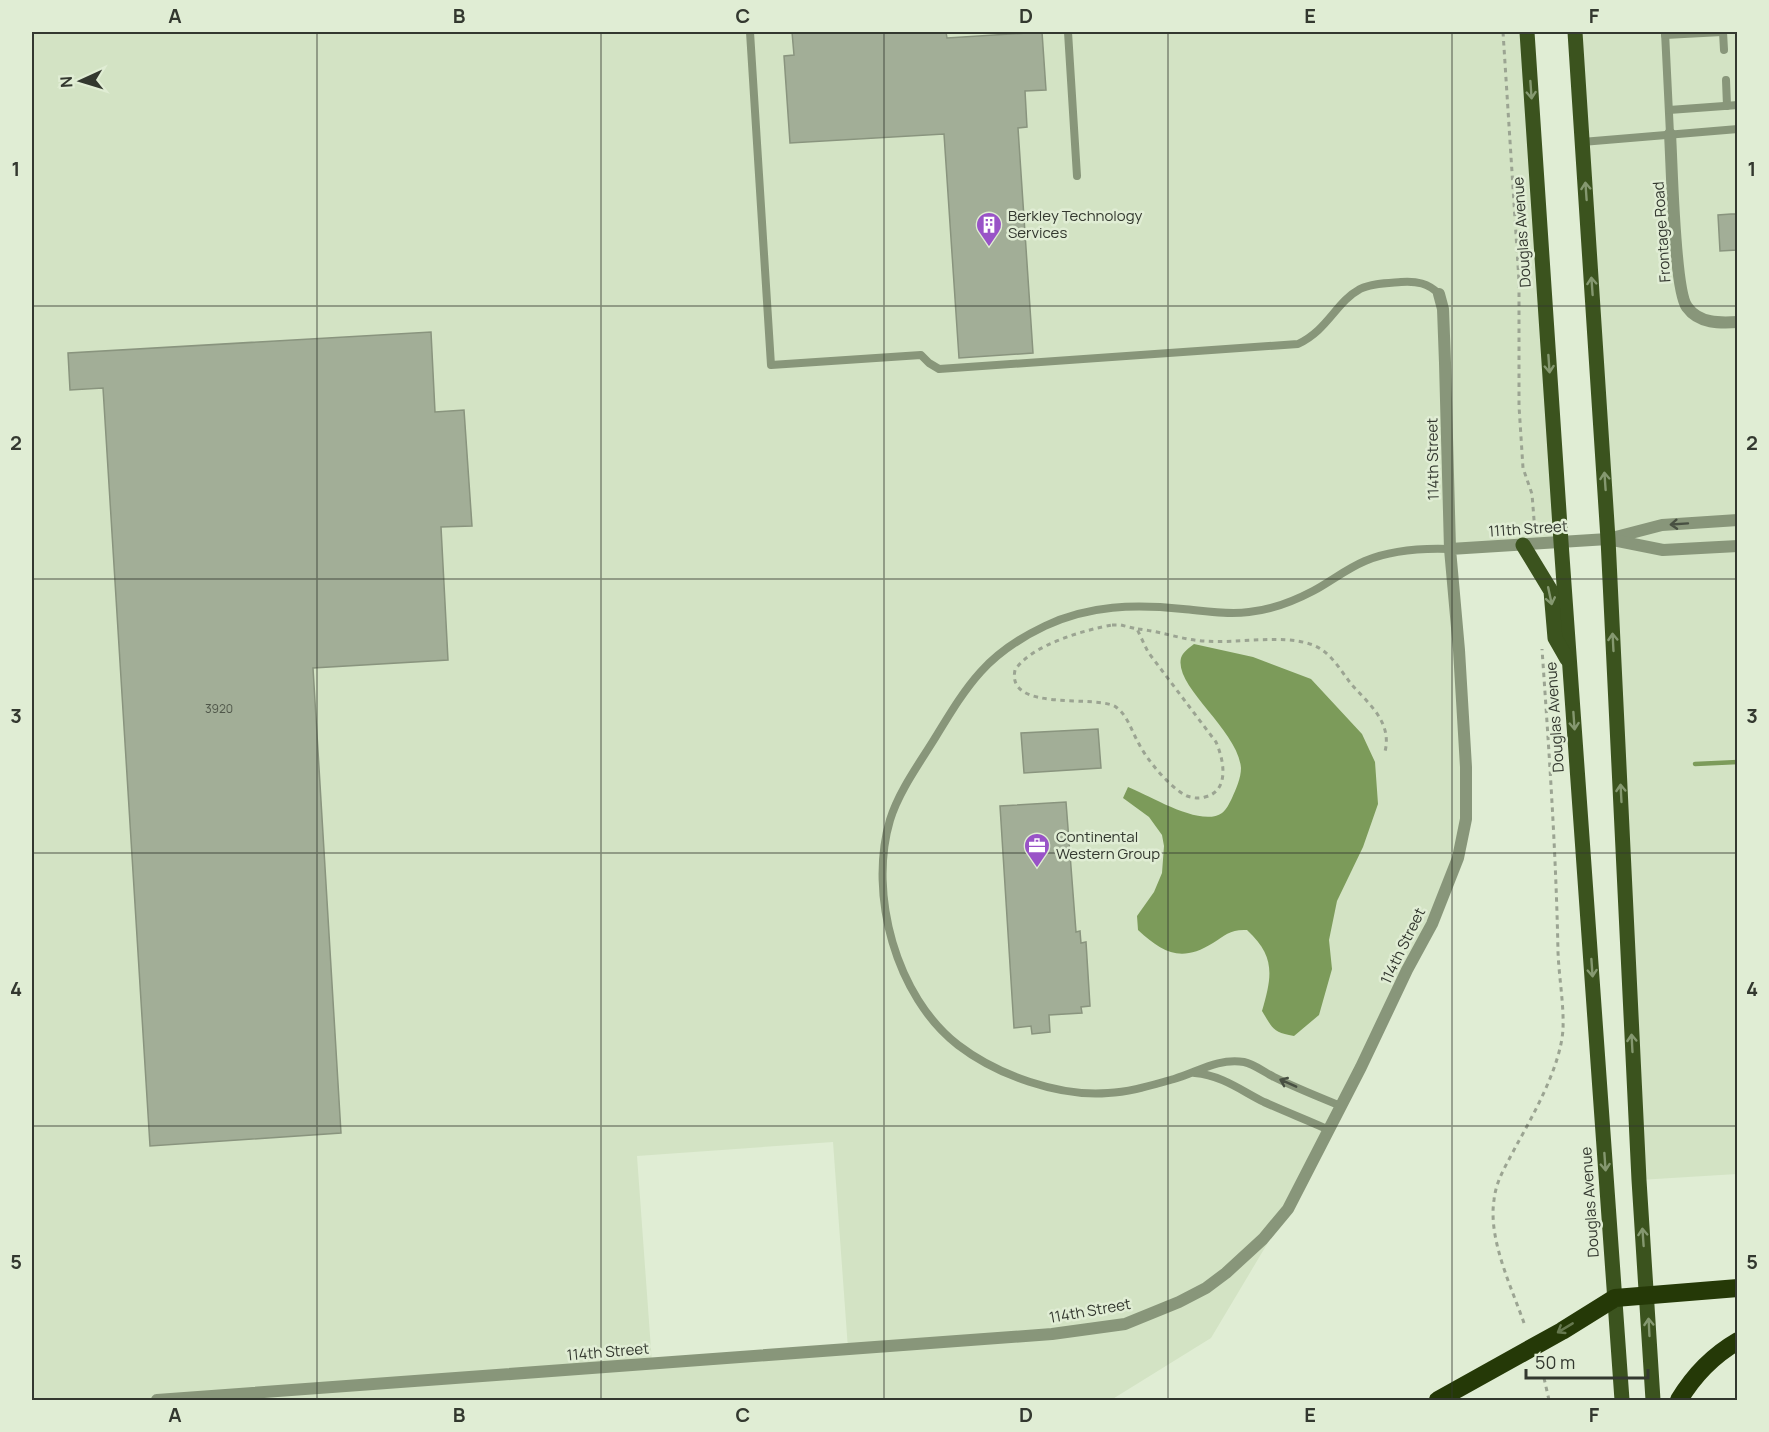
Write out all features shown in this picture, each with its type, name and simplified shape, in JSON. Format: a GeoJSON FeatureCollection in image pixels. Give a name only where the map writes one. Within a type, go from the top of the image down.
{"type":"FeatureCollection","features":[{"type":"Feature","properties":{"kind":"highway"},"geometry":{"type":"LineString","coordinates":[[1438,1401],[1615,1298],[1737,1288]]}},
{"type":"Feature","properties":{"kind":"highway"},"geometry":{"type":"LineString","coordinates":[[1679,1401],[1689,1384],[1710,1361],[1737,1341]]}},
{"type":"Feature","properties":{"kind":"main road","name":"Douglas Avenue"},"geometry":{"type":"LineString","coordinates":[[1527,32],[1622,1401]]}},
{"type":"Feature","properties":{"kind":"main road"},"geometry":{"type":"LineString","coordinates":[[1575,32],[1608,539],[1631,1017],[1653,1401]]}},
{"type":"Feature","properties":{"kind":"main road"},"geometry":{"type":"LineString","coordinates":[[1529,544],[1551,591],[1555,638],[1569,663]]}},
{"type":"Feature","properties":{"kind":"street","name":"Frontage Road"},"geometry":{"type":"LineString","coordinates":[[1670,134],[1678,267],[1686,307],[1708,322],[1737,322]]}},
{"type":"Feature","properties":{"kind":"street","name":"114th Street"},"geometry":{"type":"LineString","coordinates":[[157,1401],[1052,1334],[1125,1324],[1188,1298],[1244,1258],[1288,1209],[1329,1130],[1432,924],[1458,858],[1466,819],[1465,743],[1450,549],[1446,363],[1443,309],[1439,294]]}},
{"type":"Feature","properties":{"kind":"street","name":"111th Street"},"geometry":{"type":"LineString","coordinates":[[1450,549],[1608,539],[1662,525],[1737,520]]}},
{"type":"Feature","properties":{"kind":"street","name":"111th Street"},"geometry":{"type":"LineString","coordinates":[[1608,539],[1663,550],[1737,546]]}},
{"type":"Feature","properties":{"kind":"lane"},"geometry":{"type":"LineString","coordinates":[[750,32],[771,365],[921,355],[928,363],[939,369],[1298,344],[1312,337],[1350,296],[1371,285],[1409,281],[1423,283],[1432,287],[1439,294]]}},
{"type":"Feature","properties":{"kind":"lane"},"geometry":{"type":"LineString","coordinates":[[1068,32],[1077,176]]}},
{"type":"Feature","properties":{"kind":"lane"},"geometry":{"type":"LineString","coordinates":[[1670,134],[1665,33],[1723,32],[1724,50]]}},
{"type":"Feature","properties":{"kind":"lane"},"geometry":{"type":"LineString","coordinates":[[1726,80],[1727,106]]}},
{"type":"Feature","properties":{"kind":"lane"},"geometry":{"type":"LineString","coordinates":[[1669,110],[1737,105]]}},
{"type":"Feature","properties":{"kind":"lane"},"geometry":{"type":"LineString","coordinates":[[1582,141],[1737,129]]}},
{"type":"Feature","properties":{"kind":"lane"},"geometry":{"type":"LineString","coordinates":[[1341,1106],[1246,1063],[1208,1064],[1194,1073],[1140,1089],[1106,1094],[1070,1091],[1029,1082],[994,1066],[959,1046],[946,1034],[911,986],[892,943],[885,919],[883,856],[891,818],[899,797],[965,688],[994,657],[1046,625],[1095,609],[1116,606],[1140,605],[1220,614],[1251,612],[1284,604],[1311,592],[1365,561],[1396,552],[1425,548],[1450,549]]}},
{"type":"Feature","properties":{"kind":"lane"},"geometry":{"type":"LineString","coordinates":[[1194,1073],[1206,1074],[1227,1082],[1329,1130]]}},
{"type":"Feature","properties":{"kind":"path"},"geometry":{"type":"LineString","coordinates":[[1503,32],[1519,292],[1519,406],[1523,468],[1532,494],[1529,544]]}},
{"type":"Feature","properties":{"kind":"path"},"geometry":{"type":"LineString","coordinates":[[1137,629],[1149,652],[1211,734],[1219,750],[1223,765],[1222,781],[1220,788],[1208,796],[1193,798],[1172,785],[1144,752],[1130,724],[1116,707],[1110,704],[1034,696],[1024,692],[1014,681],[1018,665],[1034,654],[1055,642],[1112,625],[1152,631],[1194,641],[1274,641],[1313,645],[1333,660],[1373,706],[1384,729],[1387,748],[1384,755]]}},
{"type":"Feature","properties":{"kind":"path"},"geometry":{"type":"LineString","coordinates":[[1524,1323],[1498,1246],[1493,1210],[1499,1178],[1554,1070],[1562,1043],[1556,843],[1542,646]]}},
{"type":"Feature","properties":{"kind":"path"},"geometry":{"type":"LineString","coordinates":[[1544,1378],[1549,1401]]}},
{"type":"Feature","properties":{"kind":"shaded area"},"geometry":{"type":"Polygon","coordinates":[[[32,32],[1527,32],[1561,542],[1450,550],[1466,767],[1458,858],[1288,1209],[1211,1338],[1111,1400],[32,1400],[32,32]],[[833,1142],[637,1156],[652,1363],[848,1349],[833,1142]]]}},
{"type":"Feature","properties":{"kind":"shaded area"},"geometry":{"type":"Polygon","coordinates":[[[1575,32],[1737,32],[1737,1174],[1639,1180],[1575,32]]]}},
{"type":"Feature","properties":{"kind":"shaded area"},"geometry":{"type":"Polygon","coordinates":[[[1194,644],[1253,657],[1311,679],[1362,734],[1375,762],[1378,804],[1363,847],[1337,901],[1329,940],[1332,969],[1319,1015],[1294,1036],[1274,1029],[1262,1011],[1268,987],[1269,968],[1263,949],[1247,930],[1232,932],[1202,949],[1182,954],[1173,953],[1156,945],[1138,930],[1137,916],[1154,892],[1162,873],[1164,846],[1162,835],[1149,817],[1123,798],[1128,787],[1175,809],[1213,817],[1227,808],[1240,776],[1241,768],[1237,754],[1229,739],[1196,696],[1181,669],[1182,656],[1194,644]]]}},
{"type":"Feature","properties":{"kind":"building","name":"Berkley Technology Services"},"geometry":{"type":"Polygon","coordinates":[[[792,32],[946,32],[947,38],[1042,32],[1046,90],[1025,91],[1027,127],[1018,128],[1033,353],[959,358],[944,134],[790,143],[784,56],[794,55],[792,32]]]}},
{"type":"Feature","properties":{"kind":"building"},"geometry":{"type":"Polygon","coordinates":[[[1737,214],[1737,250],[1720,251],[1718,215],[1737,214]]]}},
{"type":"Feature","properties":{"kind":"building"},"geometry":{"type":"Polygon","coordinates":[[[431,332],[435,412],[464,410],[472,526],[441,527],[448,660],[313,668],[341,1133],[150,1146],[103,388],[70,390],[68,353],[431,332]]]}},
{"type":"Feature","properties":{"kind":"building"},"geometry":{"type":"Polygon","coordinates":[[[1098,729],[1101,768],[1024,773],[1021,733],[1098,729]]]}},
{"type":"Feature","properties":{"kind":"building","name":"Continental Western Group"},"geometry":{"type":"Polygon","coordinates":[[[1066,802],[1076,932],[1080,931],[1081,943],[1086,942],[1090,1006],[1081,1007],[1082,1013],[1049,1015],[1050,1032],[1032,1034],[1031,1026],[1014,1028],[1000,806],[1066,802]]]}},
{"type":"Feature","properties":{"kind":"waterway"},"geometry":{"type":"LineString","coordinates":[[1695,764],[1738,762]]}},
{"type":"Feature","properties":{"kind":"place","name":"Berkley Technology Services"},"geometry":{"type":"Point","coordinates":[989,248]}},
{"type":"Feature","properties":{"kind":"place","name":"Continental Western Group"},"geometry":{"type":"Point","coordinates":[1037,869]}}]}
